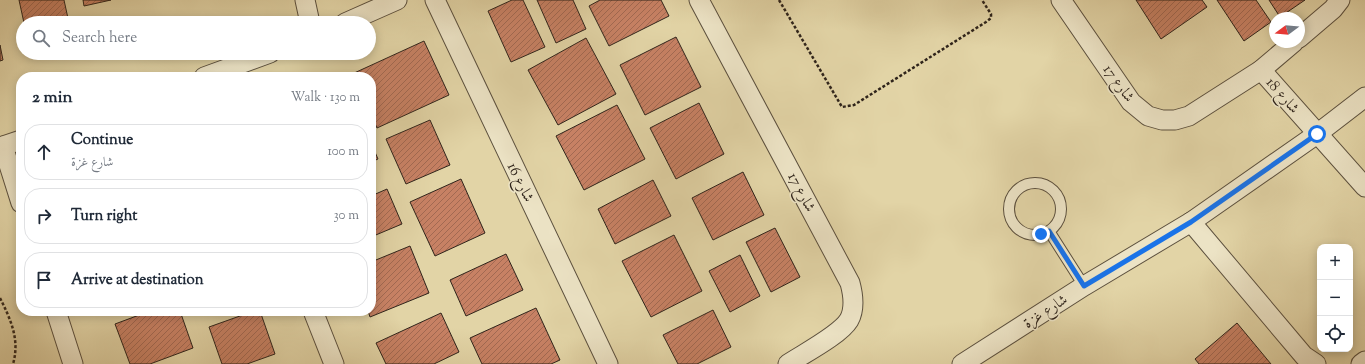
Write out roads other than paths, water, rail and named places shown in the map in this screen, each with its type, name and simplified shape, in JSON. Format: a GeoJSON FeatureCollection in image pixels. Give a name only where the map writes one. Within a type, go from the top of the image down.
{"type":"FeatureCollection","features":[{"type":"Feature","properties":{"kind":"street"},"geometry":{"type":"LineString","coordinates":[[305,0],[308,16]]}},
{"type":"Feature","properties":{"kind":"street"},"geometry":{"type":"LineString","coordinates":[[361,16],[397,0]]}},
{"type":"Feature","properties":{"kind":"street","name":"شارع 16"},"geometry":{"type":"LineString","coordinates":[[434,0],[608,364]]}},
{"type":"Feature","properties":{"kind":"street","name":"شارع 17"},"geometry":{"type":"LineString","coordinates":[[699,0],[850,283],[853,296],[853,307],[849,319],[840,330],[788,364]]}},
{"type":"Feature","properties":{"kind":"street","name":"شارع 17"},"geometry":{"type":"LineString","coordinates":[[1061,0],[1132,102],[1148,116],[1162,120],[1175,120],[1189,116],[1261,70]]}},
{"type":"Feature","properties":{"kind":"street"},"geometry":{"type":"LineString","coordinates":[[1305,33],[1333,10],[1340,0]]}},
{"type":"Feature","properties":{"kind":"street","name":"شارع 18"},"geometry":{"type":"LineString","coordinates":[[1287,48],[1261,70],[1317,134]]}},
{"type":"Feature","properties":{"kind":"street"},"geometry":{"type":"LineString","coordinates":[[222,72],[252,60]]}},
{"type":"Feature","properties":{"kind":"street","name":"شارع غزة"},"geometry":{"type":"LineString","coordinates":[[962,364],[1084,286],[1191,222],[1317,134],[1365,97]]}},
{"type":"Feature","properties":{"kind":"street"},"geometry":{"type":"LineString","coordinates":[[1317,134],[1365,187]]}},
{"type":"Feature","properties":{"kind":"street"},"geometry":{"type":"LineString","coordinates":[[16,142],[1,146],[16,189]]}},
{"type":"Feature","properties":{"kind":"street"},"geometry":{"type":"LineString","coordinates":[[1191,222],[1304,356],[1316,364]]}},
{"type":"Feature","properties":{"kind":"street"},"geometry":{"type":"LineString","coordinates":[[58,316],[73,364]]}},
{"type":"Feature","properties":{"kind":"street"},"geometry":{"type":"LineString","coordinates":[[315,316],[334,364]]}},
{"type":"Feature","properties":{"kind":"street"},"geometry":{"type":"LineString","coordinates":[[1361,364],[1365,361]]}},
{"type":"Feature","properties":{"kind":"lane"},"geometry":{"type":"LineString","coordinates":[[1029,184],[1042,184],[1053,190],[1057,196],[1060,215],[1058,221],[1049,231],[1033,234],[1025,233],[1013,222],[1010,215],[1011,199],[1021,187],[1029,184]]}},
{"type":"Feature","properties":{"kind":"lane"},"geometry":{"type":"LineString","coordinates":[[1049,231],[1084,286]]}}]}
